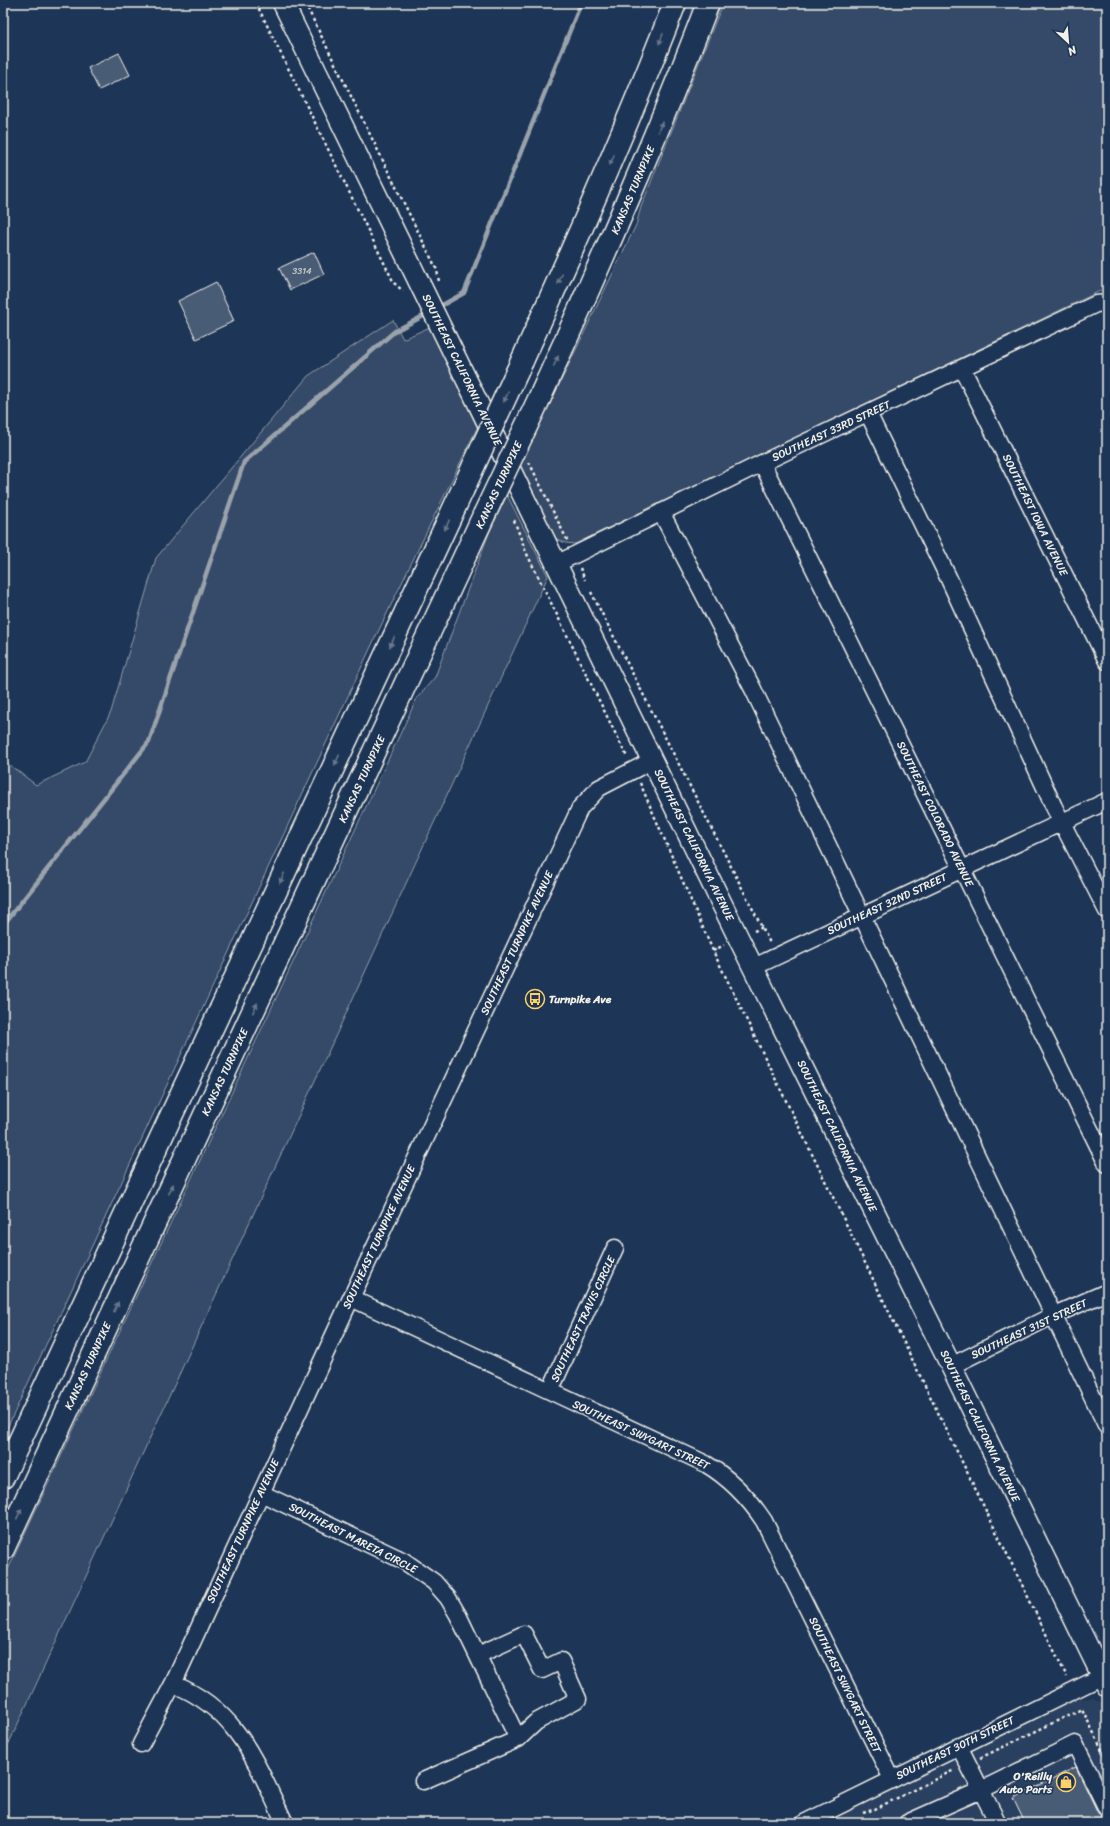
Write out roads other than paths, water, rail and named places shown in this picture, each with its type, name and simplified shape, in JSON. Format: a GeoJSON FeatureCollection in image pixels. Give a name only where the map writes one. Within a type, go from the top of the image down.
{"type":"FeatureCollection","features":[{"type":"Feature","properties":{"kind":"highway"},"geometry":{"type":"LineString","coordinates":[[3,1477],[522,362],[598,192],[675,3]]}},
{"type":"Feature","properties":{"kind":"highway","name":"KANSAS TURNPIKE"},"geometry":{"type":"LineString","coordinates":[[3,1549],[540,397],[613,237],[708,3]]}},
{"type":"Feature","properties":{"kind":"main road","name":"SOUTHEAST CALIFORNIA AVENUE"},"geometry":{"type":"LineString","coordinates":[[283,3],[412,286],[451,345],[565,560],[653,760],[739,939],[1105,1679]]}},
{"type":"Feature","properties":{"kind":"street","name":"SOUTHEAST 33RD STREET"},"geometry":{"type":"LineString","coordinates":[[565,560],[762,463],[1096,304],[1107,303]]}},
{"type":"Feature","properties":{"kind":"street","name":"SOUTHEAST IOWA AVENUE"},"geometry":{"type":"LineString","coordinates":[[962,368],[1107,661]]}},
{"type":"Feature","properties":{"kind":"street"},"geometry":{"type":"LineString","coordinates":[[868,413],[948,577],[1062,822],[1107,911]]}},
{"type":"Feature","properties":{"kind":"street","name":"SOUTHEAST COLORADO AVENUE"},"geometry":{"type":"LineString","coordinates":[[762,463],[1107,1164]]}},
{"type":"Feature","properties":{"kind":"street"},"geometry":{"type":"LineString","coordinates":[[661,512],[753,689],[1107,1427]]}},
{"type":"Feature","properties":{"kind":"street","name":"SOUTHEAST TURNPIKE AVENUE"},"geometry":{"type":"LineString","coordinates":[[141,1744],[173,1684],[351,1298],[580,808],[599,788],[653,760]]}},
{"type":"Feature","properties":{"kind":"street","name":"SOUTHEAST 32ND STREET"},"geometry":{"type":"LineString","coordinates":[[754,967],[1107,801]]}},
{"type":"Feature","properties":{"kind":"street","name":"SOUTHEAST TRAVIS CIRCLE"},"geometry":{"type":"LineString","coordinates":[[550,1391],[616,1248]]}},
{"type":"Feature","properties":{"kind":"street","name":"SOUTHEAST 31ST STREET"},"geometry":{"type":"LineString","coordinates":[[951,1366],[1054,1315],[1107,1292]]}},
{"type":"Feature","properties":{"kind":"street","name":"SOUTHEAST SWYGART STREET"},"geometry":{"type":"LineString","coordinates":[[351,1298],[706,1464],[728,1478],[751,1502],[764,1521],[892,1780]]}},
{"type":"Feature","properties":{"kind":"street","name":"SOUTHEAST MARETA CIRCLE"},"geometry":{"type":"LineString","coordinates":[[261,1493],[404,1561],[434,1582],[448,1598],[458,1615],[518,1739]]}},
{"type":"Feature","properties":{"kind":"street"},"geometry":{"type":"LineString","coordinates":[[423,1781],[518,1739],[536,1722],[578,1699],[560,1661],[542,1670],[524,1634],[478,1655]]}},
{"type":"Feature","properties":{"kind":"street","name":"SOUTHEAST 30TH STREET"},"geometry":{"type":"LineString","coordinates":[[804,1823],[959,1746],[1105,1679]]}},
{"type":"Feature","properties":{"kind":"street"},"geometry":{"type":"LineString","coordinates":[[173,1684],[203,1699],[220,1713],[235,1729],[247,1747],[285,1823]]}},
{"type":"Feature","properties":{"kind":"street"},"geometry":{"type":"LineString","coordinates":[[907,1823],[981,1790],[1075,1744],[1107,1809]]}},
{"type":"Feature","properties":{"kind":"street"},"geometry":{"type":"LineString","coordinates":[[959,1746],[998,1823]]}},
{"type":"Feature","properties":{"kind":"waterway"},"geometry":{"type":"LineString","coordinates":[[437,308],[464,293],[581,3]]}},
{"type":"Feature","properties":{"kind":"waterway"},"geometry":{"type":"LineString","coordinates":[[3,925],[149,742],[244,462],[395,331],[429,313]]}},
{"type":"Feature","properties":{"kind":"place","name":"Turnpike Ave"},"geometry":{"type":"Point","coordinates":[535,999]}},
{"type":"Feature","properties":{"kind":"place","name":"O'Reilly Auto Parts"},"geometry":{"type":"Point","coordinates":[1066,1782]}}]}
